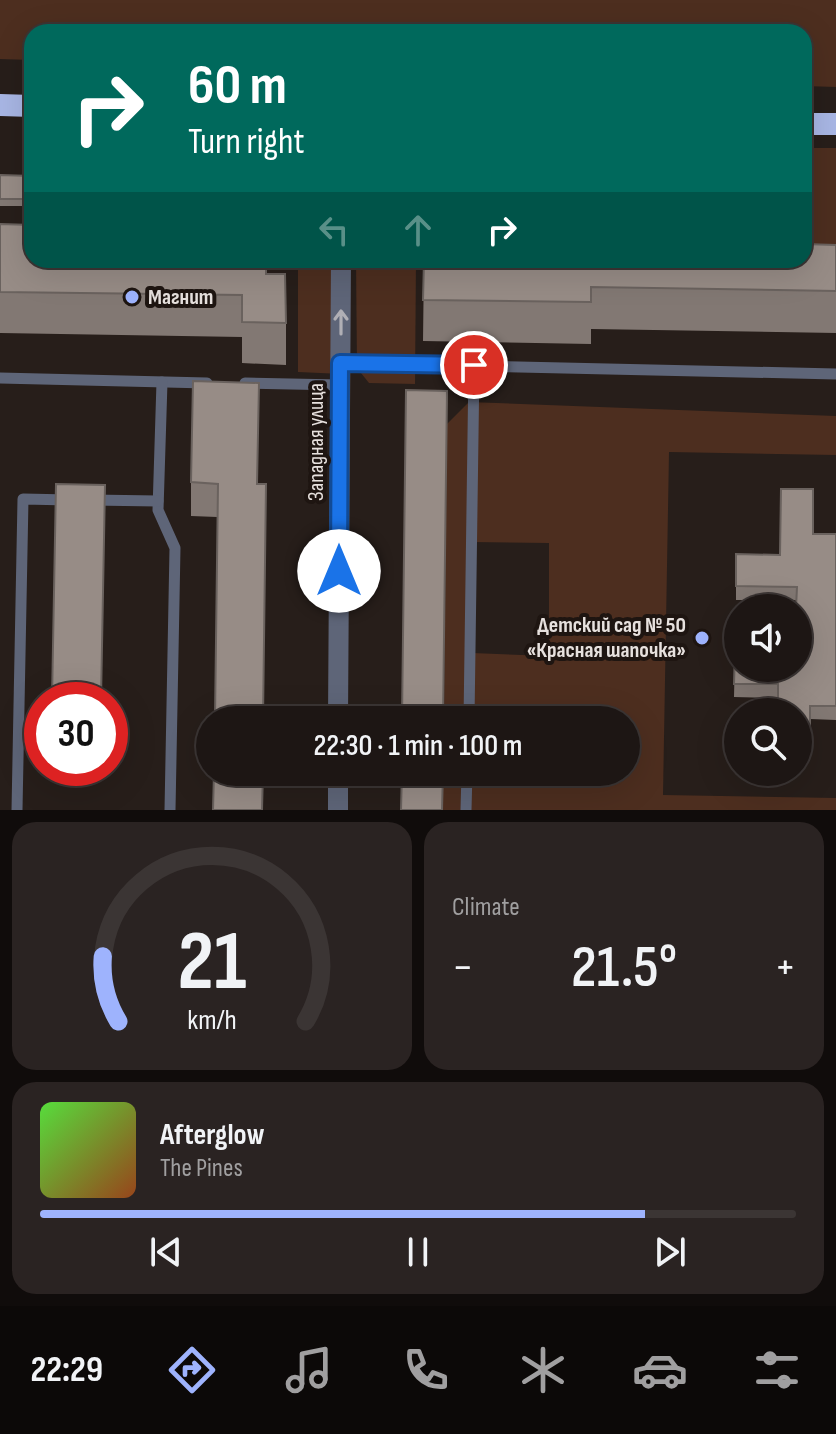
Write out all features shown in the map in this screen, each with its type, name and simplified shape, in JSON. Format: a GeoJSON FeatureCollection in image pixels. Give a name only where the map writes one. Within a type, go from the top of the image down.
{"type":"FeatureCollection","features":[{"type":"Feature","properties":{"kind":"highway"},"geometry":{"type":"LineString","coordinates":[[0,105],[24,106]]}},
{"type":"Feature","properties":{"kind":"highway"},"geometry":{"type":"LineString","coordinates":[[812,124],[836,124]]}},
{"type":"Feature","properties":{"kind":"street","name":"Западная улица"},"geometry":{"type":"LineString","coordinates":[[338,706],[341,268]]}},
{"type":"Feature","properties":{"kind":"street"},"geometry":{"type":"LineString","coordinates":[[338,786],[338,810]]}},
{"type":"Feature","properties":{"kind":"lane"},"geometry":{"type":"LineString","coordinates":[[340,363],[836,374]]}},
{"type":"Feature","properties":{"kind":"lane"},"geometry":{"type":"LineString","coordinates":[[469,706],[474,365]]}},
{"type":"Feature","properties":{"kind":"lane"},"geometry":{"type":"LineString","coordinates":[[0,378],[220,383]]}},
{"type":"Feature","properties":{"kind":"lane"},"geometry":{"type":"LineString","coordinates":[[162,382],[158,510],[175,548],[170,810]]}},
{"type":"Feature","properties":{"kind":"lane"},"geometry":{"type":"LineString","coordinates":[[234,383],[340,385]]}},
{"type":"Feature","properties":{"kind":"lane"},"geometry":{"type":"LineString","coordinates":[[17,810],[23,499],[158,501]]}},
{"type":"Feature","properties":{"kind":"lane"},"geometry":{"type":"LineString","coordinates":[[466,810],[467,786]]}},
{"type":"Feature","properties":{"kind":"shaded area"},"geometry":{"type":"Polygon","coordinates":[[[0,0],[836,0],[836,87],[812,86],[812,24],[24,24],[24,60],[0,59],[0,0]]]}},
{"type":"Feature","properties":{"kind":"shaded area"},"geometry":{"type":"Polygon","coordinates":[[[812,148],[836,148],[836,262],[812,260],[812,148]]]}},
{"type":"Feature","properties":{"kind":"shaded area"},"geometry":{"type":"Polygon","coordinates":[[[298,268],[335,268],[342,374],[298,372],[298,268]]]}},
{"type":"Feature","properties":{"kind":"shaded area"},"geometry":{"type":"Polygon","coordinates":[[[356,268],[416,268],[415,384],[369,383],[357,368],[356,268]]]}},
{"type":"Feature","properties":{"kind":"shaded area"},"geometry":{"type":"Polygon","coordinates":[[[469,402],[836,416],[836,455],[669,452],[663,795],[836,798],[836,810],[443,810],[443,786],[640,786],[640,706],[444,706],[447,424],[469,402]],[[472,542],[472,653],[549,656],[549,543],[472,542]]]}},
{"type":"Feature","properties":{"kind":"building"},"geometry":{"type":"Polygon","coordinates":[[[0,175],[24,176],[24,199],[0,199],[0,175]]]}},
{"type":"Feature","properties":{"kind":"building"},"geometry":{"type":"Polygon","coordinates":[[[0,224],[24,225],[24,268],[266,268],[266,274],[285,274],[286,323],[242,322],[242,295],[0,292],[0,224]]]}},
{"type":"Feature","properties":{"kind":"building"},"geometry":{"type":"Polygon","coordinates":[[[812,244],[836,245],[836,291],[591,287],[591,302],[423,300],[424,268],[812,268],[812,244]]]}},
{"type":"Feature","properties":{"kind":"building"},"geometry":{"type":"Polygon","coordinates":[[[193,381],[259,383],[257,484],[266,484],[263,706],[215,706],[218,484],[191,482],[193,381]]]}},
{"type":"Feature","properties":{"kind":"building"},"geometry":{"type":"Polygon","coordinates":[[[406,390],[447,391],[443,706],[402,706],[406,390]]]}},
{"type":"Feature","properties":{"kind":"building"},"geometry":{"type":"Polygon","coordinates":[[[56,484],[105,485],[101,682],[52,682],[56,484]]]}},
{"type":"Feature","properties":{"kind":"building"},"geometry":{"type":"Polygon","coordinates":[[[781,489],[813,489],[813,534],[836,534],[836,706],[812,706],[812,698],[778,698],[778,684],[734,684],[812,682],[812,594],[797,594],[797,587],[736,586],[736,554],[780,555],[781,489]]]}},
{"type":"Feature","properties":{"kind":"building"},"geometry":{"type":"Polygon","coordinates":[[[214,786],[263,786],[262,810],[213,810],[214,786]]]}},
{"type":"Feature","properties":{"kind":"building"},"geometry":{"type":"Polygon","coordinates":[[[402,786],[443,786],[442,810],[401,810],[402,786]]]}},
{"type":"Feature","properties":{"kind":"place","name":"Магнит"},"geometry":{"type":"Point","coordinates":[132,297]}},
{"type":"Feature","properties":{"kind":"place","name":"Детский сад № 50 «Красная шапочка»"},"geometry":{"type":"Point","coordinates":[702,638]}},
{"type":"Feature","properties":{"kind":"route"},"geometry":{"type":"LineString","coordinates":[[339,571],[340,363],[474,365]]}}]}
